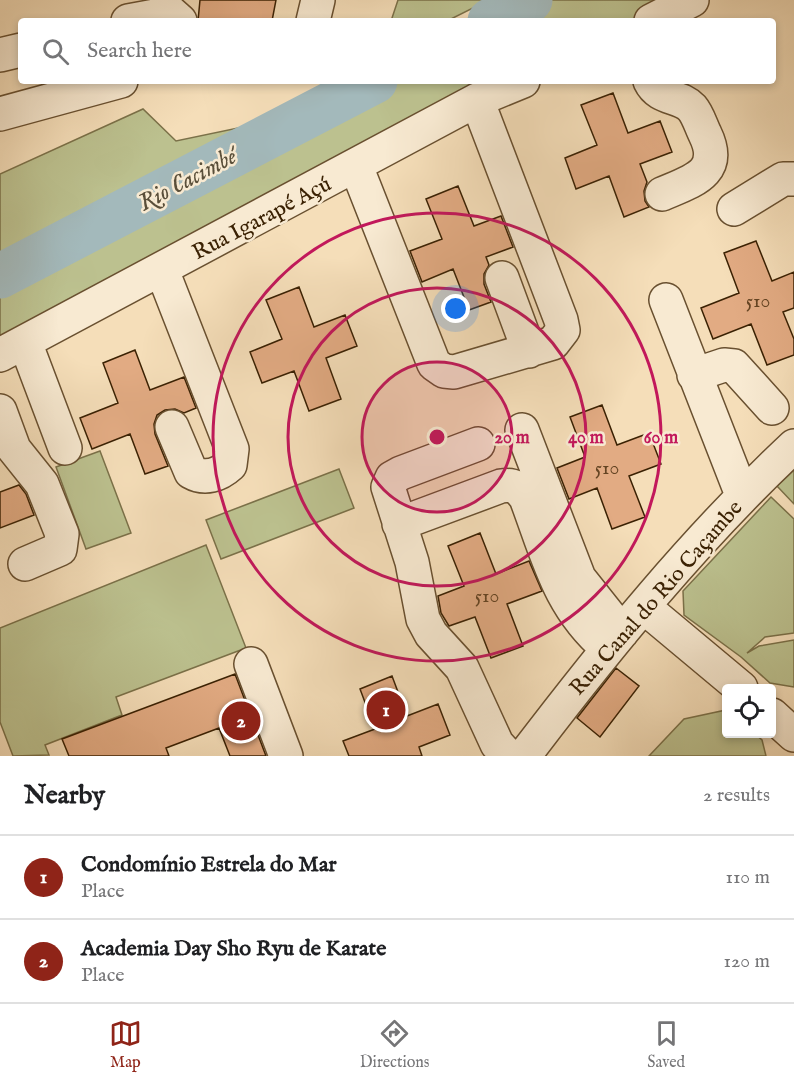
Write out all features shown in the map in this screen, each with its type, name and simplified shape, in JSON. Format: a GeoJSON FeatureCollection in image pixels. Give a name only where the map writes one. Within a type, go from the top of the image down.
{"type":"FeatureCollection","features":[{"type":"Feature","properties":{"kind":"street"},"geometry":{"type":"LineString","coordinates":[[314,18],[318,0]]}},
{"type":"Feature","properties":{"kind":"street"},"geometry":{"type":"LineString","coordinates":[[657,18],[692,0]]}},
{"type":"Feature","properties":{"kind":"street"},"geometry":{"type":"LineString","coordinates":[[141,18],[162,13],[171,13],[177,18]]}},
{"type":"Feature","properties":{"kind":"street"},"geometry":{"type":"LineString","coordinates":[[0,55],[18,51]]}},
{"type":"Feature","properties":{"kind":"street"},"geometry":{"type":"LineString","coordinates":[[0,114],[110,84]]}},
{"type":"Feature","properties":{"kind":"street","name":"Rua Igarapé Açú"},"geometry":{"type":"LineString","coordinates":[[12,349],[477,100],[516,84]]}},
{"type":"Feature","properties":{"kind":"street"},"geometry":{"type":"LineString","coordinates":[[652,84],[660,93],[683,102],[692,109],[711,146],[711,161],[705,171],[693,181],[662,194]]}},
{"type":"Feature","properties":{"kind":"street"},"geometry":{"type":"LineString","coordinates":[[356,166],[434,364],[444,371],[454,372],[529,351],[560,338],[563,330],[561,320],[477,100]]}},
{"type":"Feature","properties":{"kind":"street"},"geometry":{"type":"LineString","coordinates":[[734,208],[783,179],[794,179]]}},
{"type":"Feature","properties":{"kind":"street"},"geometry":{"type":"LineString","coordinates":[[162,270],[232,449],[230,465],[215,475],[198,476],[191,472],[172,427]]}},
{"type":"Feature","properties":{"kind":"street"},"geometry":{"type":"LineString","coordinates":[[502,278],[529,351]]}},
{"type":"Feature","properties":{"kind":"street"},"geometry":{"type":"LineString","coordinates":[[666,300],[742,495]]}},
{"type":"Feature","properties":{"kind":"street"},"geometry":{"type":"LineString","coordinates":[[12,349],[66,448]]}},
{"type":"Feature","properties":{"kind":"street"},"geometry":{"type":"LineString","coordinates":[[694,375],[723,365],[734,366],[772,408]]}},
{"type":"Feature","properties":{"kind":"street"},"geometry":{"type":"LineString","coordinates":[[0,411],[14,449],[42,484],[64,540],[60,549],[25,564]]}},
{"type":"Feature","properties":{"kind":"street"},"geometry":{"type":"LineString","coordinates":[[522,430],[579,578],[614,640]]}},
{"type":"Feature","properties":{"kind":"street"},"geometry":{"type":"LineString","coordinates":[[478,444],[392,478],[388,487],[412,562],[423,619],[431,634],[462,668],[497,744],[508,756]]}},
{"type":"Feature","properties":{"kind":"street","name":"Rua Canal do Rio Caçambe"},"geometry":{"type":"LineString","coordinates":[[524,756],[614,640],[742,495],[794,446]]}},
{"type":"Feature","properties":{"kind":"street"},"geometry":{"type":"LineString","coordinates":[[399,524],[510,484],[519,489],[526,498],[567,604],[594,637],[614,640]]}},
{"type":"Feature","properties":{"kind":"street"},"geometry":{"type":"LineString","coordinates":[[644,607],[736,684]]}},
{"type":"Feature","properties":{"kind":"street"},"geometry":{"type":"LineString","coordinates":[[251,664],[286,756]]}},
{"type":"Feature","properties":{"kind":"street"},"geometry":{"type":"LineString","coordinates":[[776,719],[794,735]]}},
{"type":"Feature","properties":{"kind":"green space"},"geometry":{"type":"Polygon","coordinates":[[[398,0],[482,0],[481,4],[453,18],[392,18],[398,0]]]}},
{"type":"Feature","properties":{"kind":"green space"},"geometry":{"type":"Polygon","coordinates":[[[498,0],[679,0],[646,18],[475,18],[497,6],[498,0]]]}},
{"type":"Feature","properties":{"kind":"green space"},"geometry":{"type":"Polygon","coordinates":[[[350,84],[525,84],[0,355],[0,174],[143,109],[176,141],[286,118],[350,84]]]}},
{"type":"Feature","properties":{"kind":"green space"},"geometry":{"type":"Polygon","coordinates":[[[100,451],[131,533],[86,549],[56,467],[100,451]]]}},
{"type":"Feature","properties":{"kind":"green space"},"geometry":{"type":"Polygon","coordinates":[[[339,469],[354,508],[221,559],[206,520],[339,469]]]}},
{"type":"Feature","properties":{"kind":"green space"},"geometry":{"type":"Polygon","coordinates":[[[794,470],[794,504],[777,486],[794,470]]]}},
{"type":"Feature","properties":{"kind":"green space"},"geometry":{"type":"Polygon","coordinates":[[[771,497],[794,519],[794,633],[765,637],[747,653],[759,646],[794,640],[794,687],[770,683],[741,657],[684,615],[683,591],[771,497]]]}},
{"type":"Feature","properties":{"kind":"green space"},"geometry":{"type":"Polygon","coordinates":[[[206,545],[246,648],[116,697],[122,715],[45,745],[49,755],[13,756],[0,722],[0,628],[206,545]]]}},
{"type":"Feature","properties":{"kind":"green space"},"geometry":{"type":"Polygon","coordinates":[[[722,711],[722,738],[760,738],[766,756],[649,756],[684,719],[722,711]]]}},
{"type":"Feature","properties":{"kind":"building"},"geometry":{"type":"Polygon","coordinates":[[[200,0],[276,0],[273,18],[198,18],[200,0]]]}},
{"type":"Feature","properties":{"kind":"building"},"geometry":{"type":"Polygon","coordinates":[[[613,93],[628,133],[660,121],[672,152],[640,164],[647,182],[644,191],[645,201],[649,207],[624,217],[609,176],[576,189],[565,158],[597,145],[581,105],[613,93]]]}},
{"type":"Feature","properties":{"kind":"building"},"geometry":{"type":"Polygon","coordinates":[[[458,186],[474,226],[501,216],[513,247],[486,257],[489,265],[484,274],[484,284],[491,302],[469,310],[453,269],[422,282],[410,251],[442,239],[426,199],[458,186]]]}},
{"type":"Feature","properties":{"kind":"building"},"geometry":{"type":"Polygon","coordinates":[[[756,241],[772,281],[794,272],[794,308],[783,312],[794,339],[794,355],[767,365],[751,324],[713,339],[701,308],[739,293],[724,253],[756,241]]]}},
{"type":"Feature","properties":{"kind":"building"},"geometry":{"type":"Polygon","coordinates":[[[299,287],[314,327],[345,315],[357,346],[326,358],[341,399],[309,411],[294,371],[262,383],[250,352],[282,339],[266,300],[299,287]]]}},
{"type":"Feature","properties":{"kind":"building"},"geometry":{"type":"Polygon","coordinates":[[[135,350],[150,390],[184,377],[196,408],[184,413],[175,409],[165,410],[157,415],[154,424],[155,434],[168,466],[145,474],[130,434],[92,449],[80,418],[118,403],[103,363],[135,350]]]}},
{"type":"Feature","properties":{"kind":"building"},"geometry":{"type":"Polygon","coordinates":[[[602,405],[617,445],[649,433],[661,464],[629,476],[645,517],[612,529],[597,488],[569,499],[557,468],[585,457],[570,417],[602,405]]]}},
{"type":"Feature","properties":{"kind":"building"},"geometry":{"type":"Polygon","coordinates":[[[19,485],[26,494],[34,515],[0,528],[0,492],[19,485]]]}},
{"type":"Feature","properties":{"kind":"building"},"geometry":{"type":"Polygon","coordinates":[[[480,533],[496,574],[529,561],[542,591],[507,604],[523,646],[491,658],[475,617],[449,626],[441,613],[438,596],[464,586],[448,546],[480,533]]]}},
{"type":"Feature","properties":{"kind":"building"},"geometry":{"type":"Polygon","coordinates":[[[616,668],[639,686],[600,737],[577,718],[616,668]]]}},
{"type":"Feature","properties":{"kind":"building"},"geometry":{"type":"Polygon","coordinates":[[[235,674],[266,756],[230,756],[219,728],[166,748],[169,756],[69,756],[62,739],[235,674]]]}},
{"type":"Feature","properties":{"kind":"building"},"geometry":{"type":"Polygon","coordinates":[[[392,676],[407,716],[438,704],[450,735],[419,747],[422,756],[349,756],[343,741],[375,729],[360,689],[392,676]]]}},
{"type":"Feature","properties":{"kind":"waterway","name":"Rio Cacimbé"},"geometry":{"type":"LineString","coordinates":[[496,18],[530,0]]}},
{"type":"Feature","properties":{"kind":"waterway","name":"Rio Cacimbé"},"geometry":{"type":"LineString","coordinates":[[0,276],[369,84]]}},
{"type":"Feature","properties":{"kind":"place","name":"Condomínio Estrela do Mar"},"geometry":{"type":"Point","coordinates":[386,710]}},
{"type":"Feature","properties":{"kind":"place","name":"Academia Day Sho Ryu de Karate"},"geometry":{"type":"Point","coordinates":[241,721]}}]}
